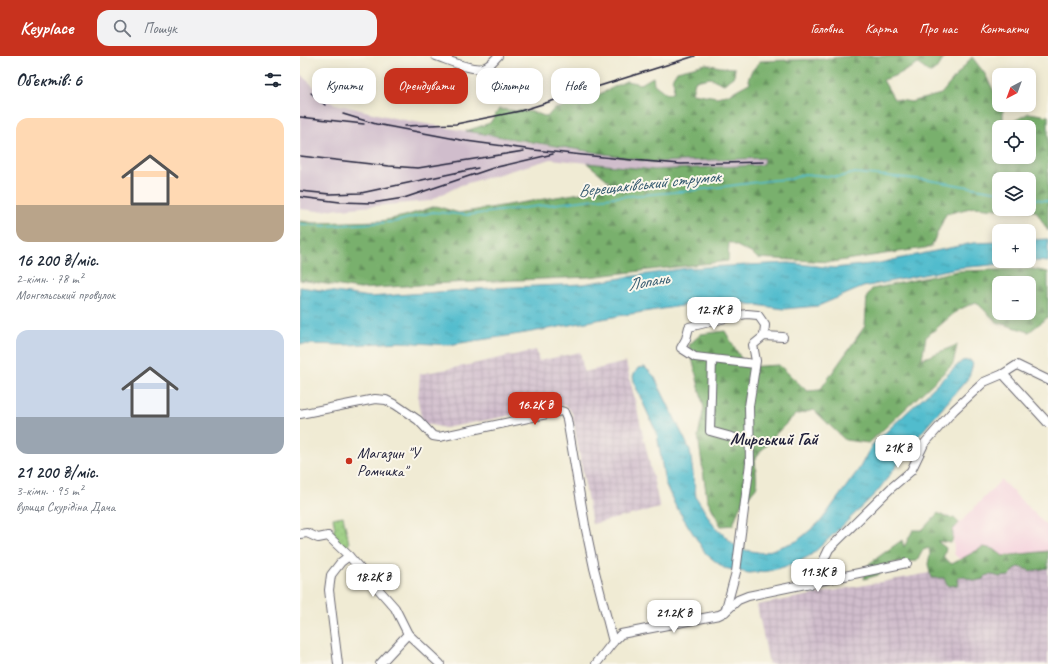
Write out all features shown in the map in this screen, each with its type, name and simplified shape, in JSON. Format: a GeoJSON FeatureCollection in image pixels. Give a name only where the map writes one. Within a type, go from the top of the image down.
{"type":"FeatureCollection","features":[{"type":"Feature","properties":{"kind":"street"},"geometry":{"type":"LineString","coordinates":[[436,56],[472,68],[482,69],[491,64],[498,56]]}},
{"type":"Feature","properties":{"kind":"street"},"geometry":{"type":"LineString","coordinates":[[756,364],[695,357],[681,348],[686,340],[689,327],[747,314],[758,315],[765,324],[764,336]]}},
{"type":"Feature","properties":{"kind":"street"},"geometry":{"type":"LineString","coordinates":[[725,612],[736,572],[750,463],[749,406],[756,364],[753,345],[764,336],[783,337]]}},
{"type":"Feature","properties":{"kind":"street"},"geometry":{"type":"LineString","coordinates":[[712,359],[710,430],[750,442]]}},
{"type":"Feature","properties":{"kind":"street"},"geometry":{"type":"LineString","coordinates":[[812,584],[829,549],[910,471],[924,444],[954,410],[984,382],[1003,374],[1016,365],[1048,380]]}},
{"type":"Feature","properties":{"kind":"street"},"geometry":{"type":"LineString","coordinates":[[1003,374],[1048,423]]}},
{"type":"Feature","properties":{"kind":"street"},"geometry":{"type":"LineString","coordinates":[[300,414],[375,399],[386,400],[418,420],[433,436],[439,437],[561,411],[564,412],[567,419],[586,532],[613,642]]}},
{"type":"Feature","properties":{"kind":"street"},"geometry":{"type":"LineString","coordinates":[[300,534],[307,533],[318,538],[328,536],[349,556],[395,608],[408,634],[440,664]]}},
{"type":"Feature","properties":{"kind":"street"},"geometry":{"type":"LineString","coordinates":[[338,664],[329,590],[331,575],[341,562],[349,556]]}},
{"type":"Feature","properties":{"kind":"street"},"geometry":{"type":"LineString","coordinates":[[596,664],[621,634],[719,615],[725,612],[738,600],[748,596],[812,584],[907,563]]}},
{"type":"Feature","properties":{"kind":"street"},"geometry":{"type":"LineString","coordinates":[[380,664],[408,634]]}},
{"type":"Feature","properties":{"kind":"shaded area"},"geometry":{"type":"Polygon","coordinates":[[[300,74],[312,85],[312,104],[336,104],[393,118],[526,142],[662,162],[764,158],[763,165],[654,170],[551,159],[461,185],[429,201],[318,211],[300,209],[300,74]]]}},
{"type":"Feature","properties":{"kind":"shaded area"},"geometry":{"type":"Polygon","coordinates":[[[536,350],[539,361],[580,352],[584,372],[626,362],[660,508],[592,524],[572,413],[566,405],[445,428],[422,423],[418,400],[420,374],[536,350]]]}},
{"type":"Feature","properties":{"kind":"shaded area"},"geometry":{"type":"Polygon","coordinates":[[[1001,480],[1048,527],[1048,551],[966,565],[954,554],[953,530],[1001,480]]]}},
{"type":"Feature","properties":{"kind":"shaded area"},"geometry":{"type":"Polygon","coordinates":[[[1048,551],[1048,664],[769,664],[757,605],[1048,551]]]}},
{"type":"Feature","properties":{"kind":"green space"},"geometry":{"type":"Polygon","coordinates":[[[850,56],[945,56],[939,66],[930,73],[918,64],[897,75],[883,80],[894,99],[911,102],[941,94],[972,57],[985,74],[992,88],[992,112],[1003,112],[1003,120],[992,120],[992,164],[1036,164],[1036,120],[1016,120],[1029,113],[1048,116],[1048,231],[1036,211],[1036,172],[992,172],[992,208],[974,207],[946,214],[931,247],[832,262],[757,258],[753,254],[729,242],[728,261],[588,277],[449,283],[360,289],[300,280],[300,221],[314,223],[381,221],[405,216],[436,206],[459,213],[593,191],[610,182],[587,163],[654,170],[763,165],[764,158],[653,162],[466,131],[490,123],[499,109],[533,112],[547,117],[554,109],[574,104],[600,104],[600,94],[626,81],[641,84],[653,77],[654,84],[667,94],[673,92],[674,84],[672,79],[677,71],[706,64],[735,68],[734,76],[724,84],[710,78],[695,81],[692,93],[717,97],[729,94],[751,82],[748,80],[751,72],[760,61],[822,59],[850,56]]]}},
{"type":"Feature","properties":{"kind":"green space"},"geometry":{"type":"Polygon","coordinates":[[[1033,269],[1048,272],[1048,317],[1029,332],[997,322],[995,320],[1036,320],[1036,276],[992,276],[992,317],[976,302],[958,310],[926,337],[922,359],[957,345],[953,364],[869,443],[845,440],[814,410],[795,415],[755,458],[757,486],[739,508],[733,525],[721,526],[707,499],[698,436],[704,408],[689,345],[701,334],[725,331],[746,367],[779,365],[807,391],[820,390],[865,326],[867,296],[872,289],[957,271],[1033,269]]]}},
{"type":"Feature","properties":{"kind":"green space"},"geometry":{"type":"Polygon","coordinates":[[[938,513],[945,517],[954,518],[959,523],[953,530],[953,538],[951,543],[937,541],[946,548],[943,558],[952,564],[983,547],[994,549],[1003,556],[1048,551],[1048,568],[1031,571],[1018,567],[1009,576],[1000,577],[987,575],[983,579],[975,581],[964,577],[959,577],[957,580],[958,585],[948,586],[944,578],[931,578],[928,564],[930,554],[929,548],[923,550],[917,561],[891,563],[878,575],[864,579],[867,567],[870,563],[902,540],[904,547],[913,530],[922,530],[938,513]]]}},
{"type":"Feature","properties":{"kind":"green space"},"geometry":{"type":"Polygon","coordinates":[[[343,516],[349,543],[348,546],[344,548],[334,541],[333,529],[335,529],[333,518],[343,516]]]}},
{"type":"Feature","properties":{"kind":"water"},"geometry":{"type":"Polygon","coordinates":[[[1048,239],[1048,262],[1036,261],[1036,240],[1048,239]]]}},
{"type":"Feature","properties":{"kind":"water","name":"Лопань"},"geometry":{"type":"Polygon","coordinates":[[[992,242],[992,265],[957,268],[863,287],[818,306],[784,309],[720,300],[448,345],[400,342],[348,345],[300,344],[300,287],[370,297],[491,288],[583,284],[687,268],[789,263],[834,268],[879,263],[973,243],[992,242]]]}},
{"type":"Feature","properties":{"kind":"water"},"geometry":{"type":"Polygon","coordinates":[[[970,360],[973,364],[969,377],[922,432],[877,492],[834,534],[811,555],[794,564],[769,571],[749,573],[724,568],[706,554],[675,505],[665,483],[657,434],[635,385],[633,376],[638,368],[645,367],[654,376],[690,450],[696,497],[714,526],[739,549],[763,553],[797,541],[821,521],[859,469],[872,445],[962,361],[970,360]]]}},
{"type":"Feature","properties":{"kind":"waterway","name":"Верещаківський струмок"},"geometry":{"type":"LineString","coordinates":[[300,224],[325,226],[394,222],[433,212],[468,215],[603,198],[689,191],[791,179],[804,174],[839,177],[855,173],[928,180],[992,191]]}},
{"type":"Feature","properties":{"kind":"waterway","name":"Верещаківський струмок"},"geometry":{"type":"LineString","coordinates":[[1036,199],[1048,201]]}},
{"type":"Feature","properties":{"kind":"railway"},"geometry":{"type":"LineString","coordinates":[[405,126],[456,124],[520,111],[695,56]]}},
{"type":"Feature","properties":{"kind":"railway"},"geometry":{"type":"LineString","coordinates":[[311,93],[325,105]]}},
{"type":"Feature","properties":{"kind":"railway"},"geometry":{"type":"LineString","coordinates":[[343,114],[376,124],[466,141],[534,150],[681,164],[764,162]]}},
{"type":"Feature","properties":{"kind":"railway"},"geometry":{"type":"LineString","coordinates":[[300,117],[364,124]]}},
{"type":"Feature","properties":{"kind":"railway"},"geometry":{"type":"LineString","coordinates":[[300,156],[418,168],[524,151]]}},
{"type":"Feature","properties":{"kind":"railway"},"geometry":{"type":"LineString","coordinates":[[300,197],[340,202],[372,203],[404,198],[493,168],[553,154]]}},
{"type":"Feature","properties":{"kind":"railway"},"geometry":{"type":"LineString","coordinates":[[300,191],[330,194],[361,193],[478,168]]}},
{"type":"Feature","properties":{"kind":"place","name":"Магазин \"У Ромчика\""},"geometry":{"type":"Point","coordinates":[349,461]}},
{"type":"Feature","properties":{"kind":"district","name":"Мирський Гай"},"geometry":{"type":"Point","coordinates":[774,439]}}]}
